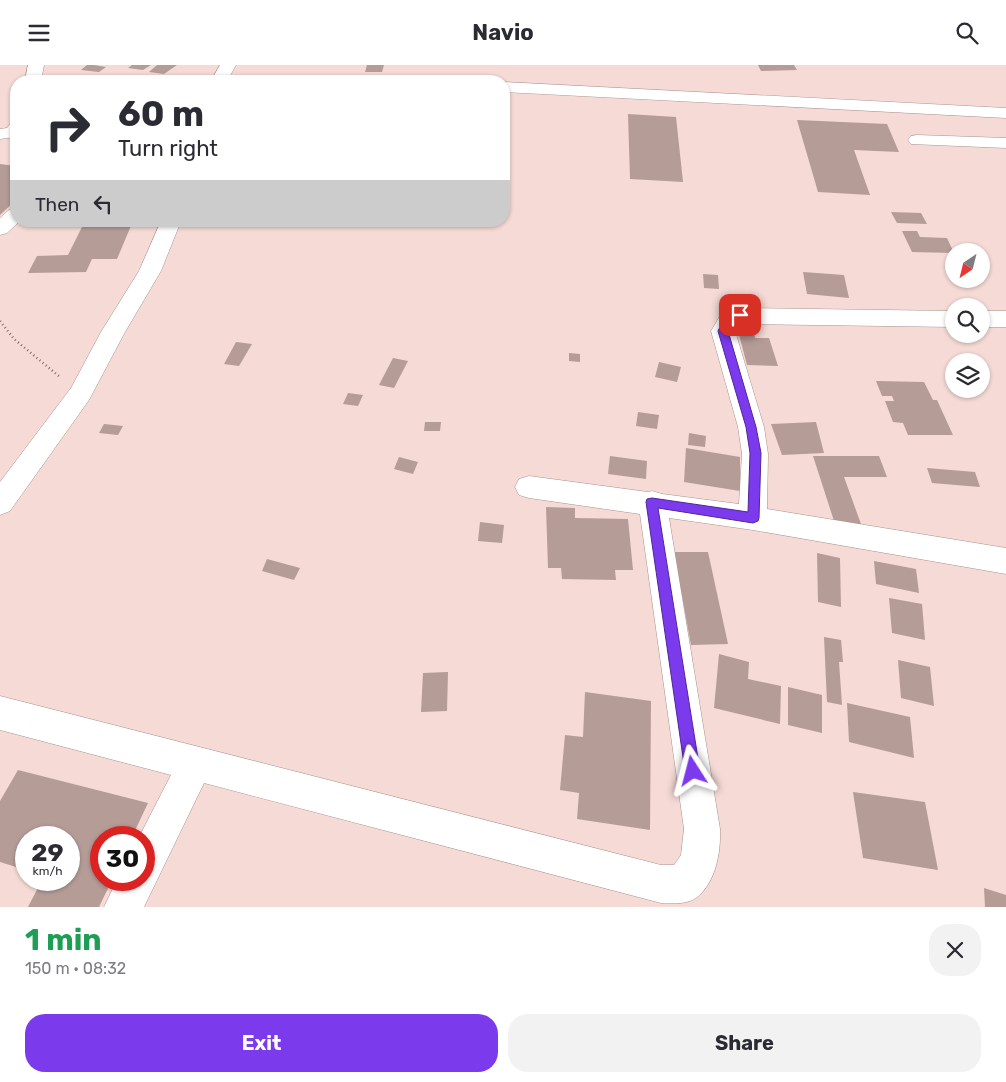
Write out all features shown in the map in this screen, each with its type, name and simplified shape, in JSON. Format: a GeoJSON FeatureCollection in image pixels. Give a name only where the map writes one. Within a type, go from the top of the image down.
{"type":"FeatureCollection","features":[{"type":"Feature","properties":{"kind":"street"},"geometry":{"type":"LineString","coordinates":[[510,87],[1006,113]]}},
{"type":"Feature","properties":{"kind":"street"},"geometry":{"type":"LineString","coordinates":[[917,140],[1006,143]]}},
{"type":"Feature","properties":{"kind":"street"},"geometry":{"type":"LineString","coordinates":[[0,229],[10,220]]}},
{"type":"Feature","properties":{"kind":"street"},"geometry":{"type":"LineString","coordinates":[[0,503],[80,394],[113,332],[150,271],[168,227]]}},
{"type":"Feature","properties":{"kind":"street"},"geometry":{"type":"LineString","coordinates":[[753,518],[755,453],[751,427],[723,331],[728,321],[740,315],[945,319]]}},
{"type":"Feature","properties":{"kind":"street"},"geometry":{"type":"LineString","coordinates":[[990,319],[1006,319]]}},
{"type":"Feature","properties":{"kind":"street"},"geometry":{"type":"LineString","coordinates":[[529,487],[652,502],[1006,561]]}},
{"type":"Feature","properties":{"kind":"street"},"geometry":{"type":"LineString","coordinates":[[0,713],[652,882],[682,885],[694,872],[702,853],[702,829],[652,502]]}},
{"type":"Feature","properties":{"kind":"street"},"geometry":{"type":"LineString","coordinates":[[155,845],[195,764]]}},
{"type":"Feature","properties":{"kind":"street"},"geometry":{"type":"LineString","coordinates":[[124,907],[132,891]]}},
{"type":"Feature","properties":{"kind":"path"},"geometry":{"type":"LineString","coordinates":[[0,321],[14,339],[80,394]]}},
{"type":"Feature","properties":{"kind":"building"},"geometry":{"type":"Polygon","coordinates":[[[87,65],[106,67],[99,72],[81,70],[87,65]]]}},
{"type":"Feature","properties":{"kind":"building"},"geometry":{"type":"Polygon","coordinates":[[[132,65],[151,65],[143,70],[128,68],[132,65]]]}},
{"type":"Feature","properties":{"kind":"building"},"geometry":{"type":"Polygon","coordinates":[[[157,65],[177,65],[164,74],[149,72],[157,65]]]}},
{"type":"Feature","properties":{"kind":"building"},"geometry":{"type":"Polygon","coordinates":[[[367,65],[384,65],[382,72],[365,72],[367,65]]]}},
{"type":"Feature","properties":{"kind":"building"},"geometry":{"type":"Polygon","coordinates":[[[758,65],[794,65],[797,70],[761,71],[758,65]]]}},
{"type":"Feature","properties":{"kind":"building"},"geometry":{"type":"Polygon","coordinates":[[[628,114],[676,117],[683,182],[630,179],[628,114]]]}},
{"type":"Feature","properties":{"kind":"building"},"geometry":{"type":"Polygon","coordinates":[[[797,120],[887,124],[899,152],[854,150],[870,195],[818,192],[797,120]]]}},
{"type":"Feature","properties":{"kind":"building"},"geometry":{"type":"Polygon","coordinates":[[[0,164],[10,165],[10,206],[0,215],[0,164]]]}},
{"type":"Feature","properties":{"kind":"building"},"geometry":{"type":"Polygon","coordinates":[[[891,212],[921,213],[927,224],[897,223],[891,212]]]}},
{"type":"Feature","properties":{"kind":"building"},"geometry":{"type":"Polygon","coordinates":[[[82,227],[130,227],[117,259],[92,259],[86,272],[28,273],[37,256],[68,255],[82,227]]]}},
{"type":"Feature","properties":{"kind":"building"},"geometry":{"type":"Polygon","coordinates":[[[902,231],[917,231],[920,237],[947,238],[949,243],[945,243],[945,253],[912,252],[902,231]]]}},
{"type":"Feature","properties":{"kind":"building"},"geometry":{"type":"Polygon","coordinates":[[[803,272],[844,275],[849,298],[807,294],[803,272]]]}},
{"type":"Feature","properties":{"kind":"building"},"geometry":{"type":"Polygon","coordinates":[[[703,274],[718,275],[719,289],[704,288],[703,274]]]}},
{"type":"Feature","properties":{"kind":"building"},"geometry":{"type":"Polygon","coordinates":[[[738,331],[754,331],[755,338],[769,338],[778,366],[747,365],[738,331]]]}},
{"type":"Feature","properties":{"kind":"building"},"geometry":{"type":"Polygon","coordinates":[[[236,342],[252,344],[239,366],[224,364],[236,342]]]}},
{"type":"Feature","properties":{"kind":"building"},"geometry":{"type":"Polygon","coordinates":[[[569,353],[580,354],[580,362],[569,361],[569,353]]]}},
{"type":"Feature","properties":{"kind":"building"},"geometry":{"type":"Polygon","coordinates":[[[393,358],[408,361],[394,388],[379,385],[393,358]]]}},
{"type":"Feature","properties":{"kind":"building"},"geometry":{"type":"Polygon","coordinates":[[[659,362],[681,367],[677,382],[655,377],[659,362]]]}},
{"type":"Feature","properties":{"kind":"building"},"geometry":{"type":"Polygon","coordinates":[[[876,381],[924,382],[933,400],[937,400],[953,435],[908,435],[903,423],[893,422],[885,401],[894,401],[892,396],[882,396],[876,381]]]}},
{"type":"Feature","properties":{"kind":"building"},"geometry":{"type":"Polygon","coordinates":[[[348,393],[363,395],[358,406],[343,404],[348,393]]]}},
{"type":"Feature","properties":{"kind":"building"},"geometry":{"type":"Polygon","coordinates":[[[638,412],[659,415],[657,429],[636,426],[638,412]]]}},
{"type":"Feature","properties":{"kind":"building"},"geometry":{"type":"Polygon","coordinates":[[[425,422],[441,422],[440,431],[424,431],[425,422]]]}},
{"type":"Feature","properties":{"kind":"building"},"geometry":{"type":"Polygon","coordinates":[[[816,422],[824,453],[782,455],[771,424],[816,422]]]}},
{"type":"Feature","properties":{"kind":"building"},"geometry":{"type":"Polygon","coordinates":[[[104,424],[123,426],[118,435],[99,433],[104,424]]]}},
{"type":"Feature","properties":{"kind":"building"},"geometry":{"type":"Polygon","coordinates":[[[689,433],[706,436],[705,447],[688,445],[689,433]]]}},
{"type":"Feature","properties":{"kind":"building"},"geometry":{"type":"Polygon","coordinates":[[[686,448],[740,457],[740,491],[684,482],[686,448]]]}},
{"type":"Feature","properties":{"kind":"building"},"geometry":{"type":"Polygon","coordinates":[[[610,456],[647,461],[646,479],[608,474],[610,456]]]}},
{"type":"Feature","properties":{"kind":"building"},"geometry":{"type":"Polygon","coordinates":[[[813,456],[879,456],[887,477],[844,477],[861,524],[835,524],[813,456]]]}},
{"type":"Feature","properties":{"kind":"building"},"geometry":{"type":"Polygon","coordinates":[[[399,457],[418,462],[413,474],[394,469],[399,457]]]}},
{"type":"Feature","properties":{"kind":"building"},"geometry":{"type":"Polygon","coordinates":[[[927,468],[975,472],[980,487],[932,483],[927,468]]]}},
{"type":"Feature","properties":{"kind":"building"},"geometry":{"type":"Polygon","coordinates":[[[546,507],[575,508],[575,518],[628,519],[633,570],[615,570],[616,580],[562,579],[561,568],[548,568],[546,507]]]}},
{"type":"Feature","properties":{"kind":"building"},"geometry":{"type":"Polygon","coordinates":[[[480,522],[504,525],[502,543],[478,541],[480,522]]]}},
{"type":"Feature","properties":{"kind":"building"},"geometry":{"type":"Polygon","coordinates":[[[674,552],[708,552],[728,644],[691,645],[674,552]]]}},
{"type":"Feature","properties":{"kind":"building"},"geometry":{"type":"Polygon","coordinates":[[[817,553],[840,558],[841,607],[818,602],[817,553]]]}},
{"type":"Feature","properties":{"kind":"building"},"geometry":{"type":"Polygon","coordinates":[[[267,559],[300,568],[294,580],[262,571],[267,559]]]}},
{"type":"Feature","properties":{"kind":"building"},"geometry":{"type":"Polygon","coordinates":[[[874,561],[916,569],[919,593],[876,584],[874,561]]]}},
{"type":"Feature","properties":{"kind":"building"},"geometry":{"type":"Polygon","coordinates":[[[889,598],[922,604],[925,640],[892,633],[889,598]]]}},
{"type":"Feature","properties":{"kind":"building"},"geometry":{"type":"Polygon","coordinates":[[[824,637],[841,640],[843,662],[839,662],[842,705],[827,702],[824,637]]]}},
{"type":"Feature","properties":{"kind":"building"},"geometry":{"type":"Polygon","coordinates":[[[719,654],[749,662],[748,679],[781,686],[780,724],[714,708],[719,654]]]}},
{"type":"Feature","properties":{"kind":"building"},"geometry":{"type":"Polygon","coordinates":[[[898,660],[930,667],[934,706],[901,698],[898,660]]]}},
{"type":"Feature","properties":{"kind":"building"},"geometry":{"type":"Polygon","coordinates":[[[448,672],[447,711],[421,712],[423,673],[448,672]]]}},
{"type":"Feature","properties":{"kind":"building"},"geometry":{"type":"Polygon","coordinates":[[[788,687],[822,695],[822,733],[788,725],[788,687]]]}},
{"type":"Feature","properties":{"kind":"building"},"geometry":{"type":"Polygon","coordinates":[[[585,692],[651,701],[650,830],[577,819],[579,793],[560,790],[565,735],[583,737],[585,692]]]}},
{"type":"Feature","properties":{"kind":"building"},"geometry":{"type":"Polygon","coordinates":[[[847,703],[910,717],[914,758],[849,742],[847,703]]]}},
{"type":"Feature","properties":{"kind":"building"},"geometry":{"type":"Polygon","coordinates":[[[18,770],[148,803],[137,826],[90,826],[90,891],[107,891],[99,907],[28,907],[36,891],[80,891],[80,826],[15,826],[15,867],[0,862],[0,801],[18,770]]]}},
{"type":"Feature","properties":{"kind":"building"},"geometry":{"type":"Polygon","coordinates":[[[853,792],[925,802],[938,870],[863,858],[853,792]]]}},
{"type":"Feature","properties":{"kind":"building"},"geometry":{"type":"Polygon","coordinates":[[[984,888],[1006,895],[1006,907],[985,907],[984,888]]]}},
{"type":"Feature","properties":{"kind":"route"},"geometry":{"type":"LineString","coordinates":[[693,771],[652,502],[753,518],[755,453],[751,427],[723,331],[728,321],[740,315]]}}]}
